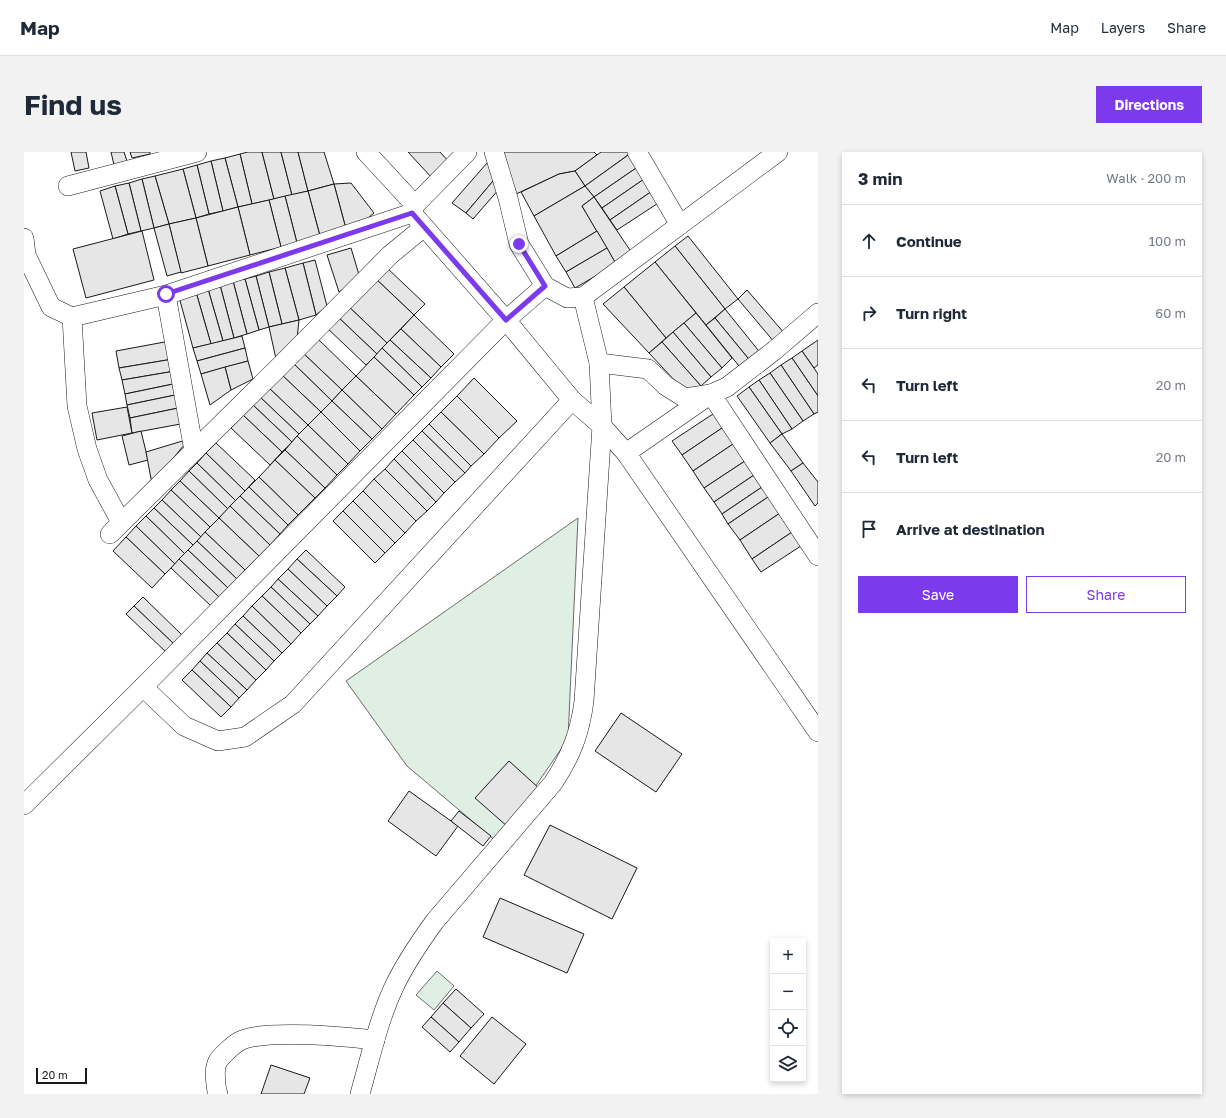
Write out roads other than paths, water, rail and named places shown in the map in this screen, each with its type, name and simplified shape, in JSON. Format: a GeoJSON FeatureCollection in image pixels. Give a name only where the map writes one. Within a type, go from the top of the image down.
{"type":"FeatureCollection","features":[{"type":"Feature","properties":{"kind":"street"},"geometry":{"type":"LineString","coordinates":[[68,186],[197,152]]}},
{"type":"Feature","properties":{"kind":"street"},"geometry":{"type":"LineString","coordinates":[[366,152],[572,400],[602,426],[626,453],[818,732]]}},
{"type":"Feature","properties":{"kind":"street"},"geometry":{"type":"LineString","coordinates":[[72,317],[77,406],[87,449],[115,528],[271,375],[390,255],[417,215],[467,152]]}},
{"type":"Feature","properties":{"kind":"street"},"geometry":{"type":"LineString","coordinates":[[494,152],[508,198],[519,244],[545,286],[567,298],[583,298],[778,152]]}},
{"type":"Feature","properties":{"kind":"street"},"geometry":{"type":"LineString","coordinates":[[637,152],[680,225]]}},
{"type":"Feature","properties":{"kind":"street"},"geometry":{"type":"LineString","coordinates":[[24,238],[26,255],[51,307],[72,317],[166,294],[417,215]]}},
{"type":"Feature","properties":{"kind":"street"},"geometry":{"type":"LineString","coordinates":[[24,805],[143,687],[506,320],[545,286]]}},
{"type":"Feature","properties":{"kind":"street"},"geometry":{"type":"LineString","coordinates":[[166,294],[194,451]]}},
{"type":"Feature","properties":{"kind":"street"},"geometry":{"type":"LineString","coordinates":[[360,1094],[383,1015],[405,966],[435,921],[553,783],[563,768],[573,747],[582,719],[602,426],[599,363],[583,298]]}},
{"type":"Feature","properties":{"kind":"street"},"geometry":{"type":"LineString","coordinates":[[626,453],[711,394],[728,387],[800,330],[818,313]]}},
{"type":"Feature","properties":{"kind":"street"},"geometry":{"type":"LineString","coordinates":[[599,363],[648,369],[666,386],[685,398],[711,394]]}},
{"type":"Feature","properties":{"kind":"street"},"geometry":{"type":"LineString","coordinates":[[711,394],[818,556]]}},
{"type":"Feature","properties":{"kind":"street"},"geometry":{"type":"LineString","coordinates":[[143,687],[184,726],[218,741],[245,737],[293,704],[572,400]]}},
{"type":"Feature","properties":{"kind":"street"},"geometry":{"type":"LineString","coordinates":[[218,1094],[215,1076],[217,1062],[226,1052],[241,1040],[257,1036],[304,1034],[334,1035],[375,1040]]}}]}
